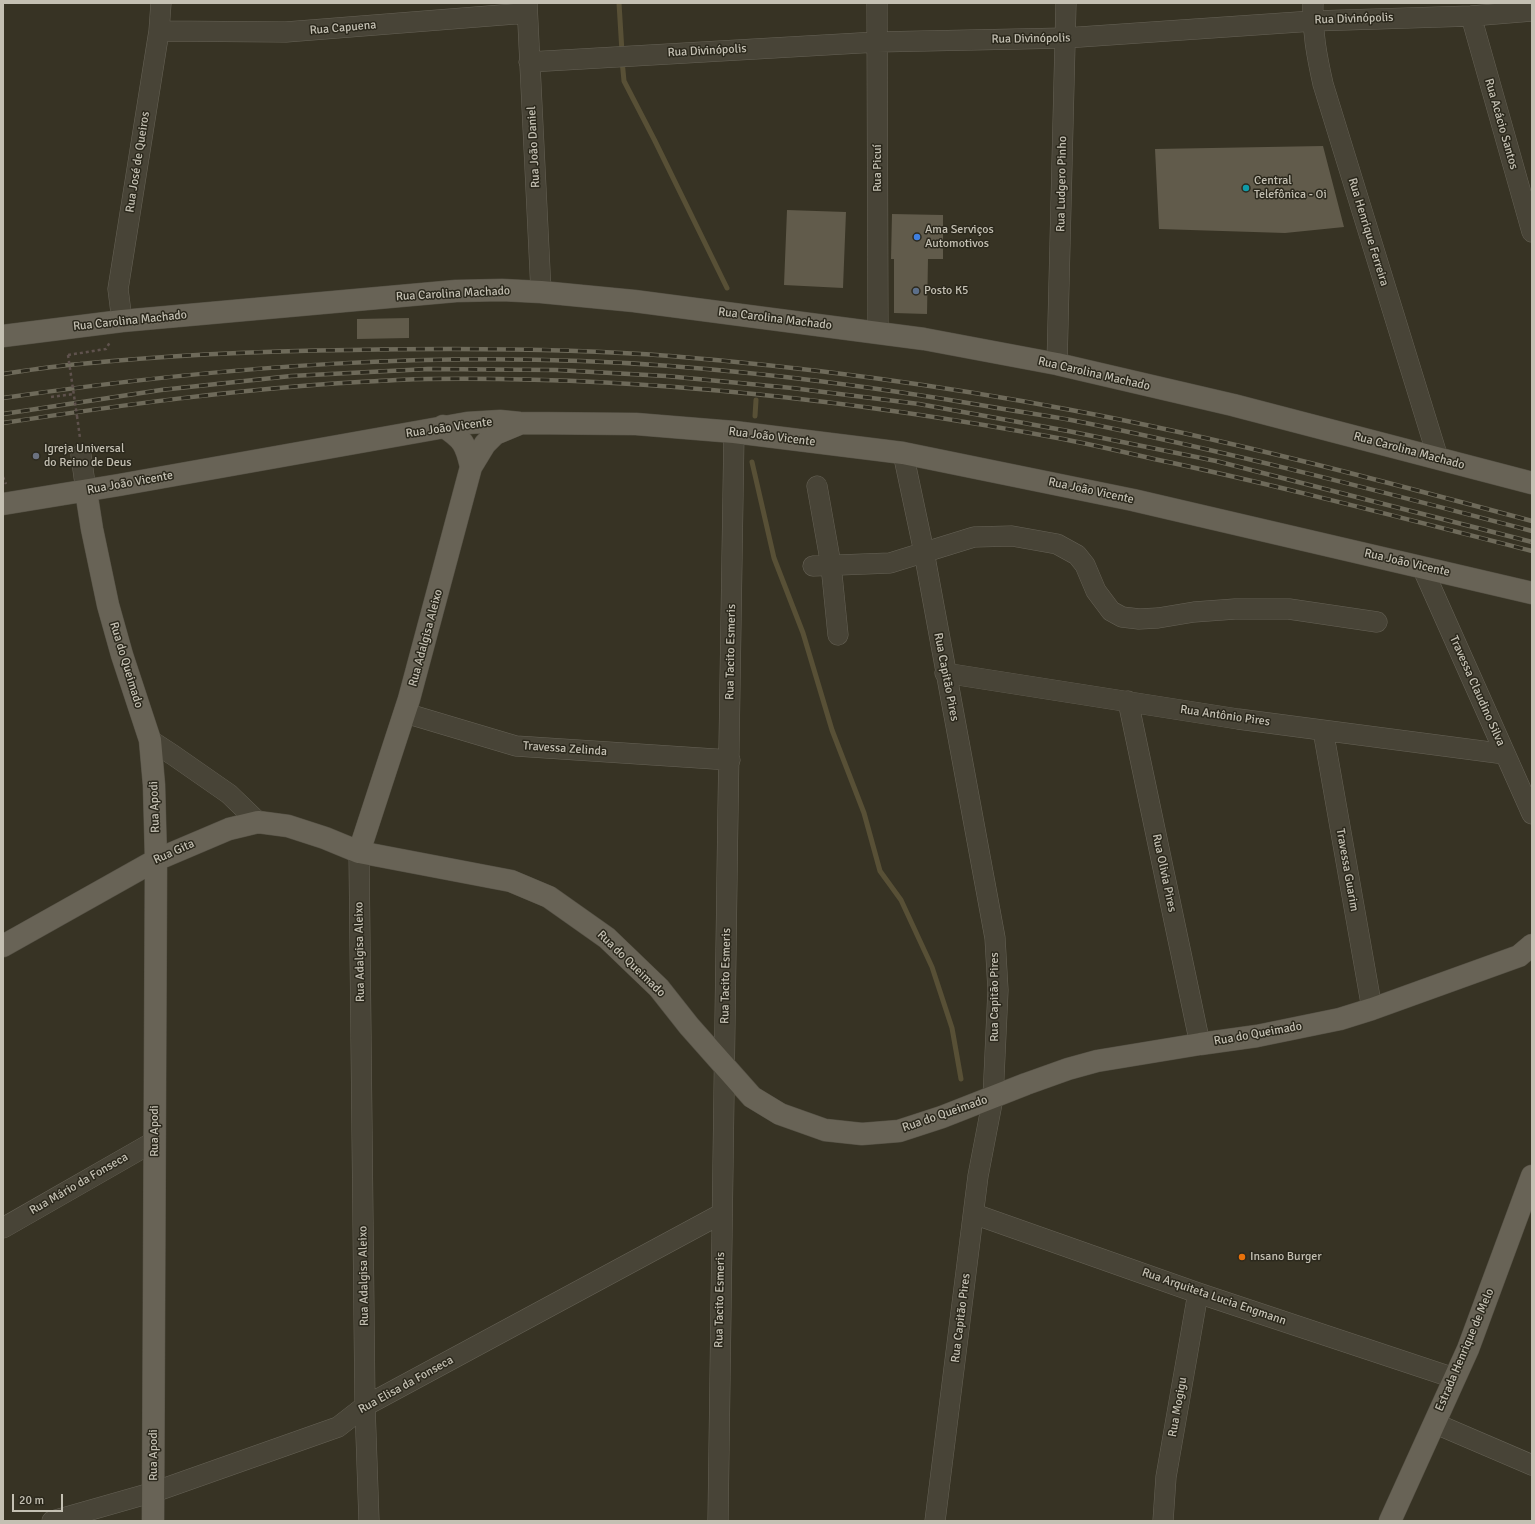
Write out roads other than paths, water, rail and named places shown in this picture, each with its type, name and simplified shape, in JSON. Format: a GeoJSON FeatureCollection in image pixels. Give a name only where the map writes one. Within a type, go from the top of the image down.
{"type":"FeatureCollection","features":[{"type":"Feature","properties":{"kind":"main road","name":"Rua Carolina Machado"},"geometry":{"type":"LineString","coordinates":[[3,336],[122,321],[456,291],[502,290],[542,292],[634,301],[878,332],[1057,364],[1233,405],[1532,483]]}},
{"type":"Feature","properties":{"kind":"main road","name":"Rua João Vicente"},"geometry":{"type":"LineString","coordinates":[[3,504],[86,491],[443,426],[500,421],[520,423],[636,424],[734,432],[903,453],[1133,500],[1532,593]]}},
{"type":"Feature","properties":{"kind":"main road","name":"Rua Adalgisa Aleixo"},"geometry":{"type":"LineString","coordinates":[[359,852],[405,713],[471,467],[485,444],[495,434],[520,423]]}},
{"type":"Feature","properties":{"kind":"main road"},"geometry":{"type":"LineString","coordinates":[[443,426],[457,435],[463,442],[468,451],[471,467]]}},
{"type":"Feature","properties":{"kind":"main road","name":"Rua do Queimado"},"geometry":{"type":"LineString","coordinates":[[86,491],[92,529],[108,605],[122,655],[150,740]]}},
{"type":"Feature","properties":{"kind":"main road","name":"Rua Apodi"},"geometry":{"type":"LineString","coordinates":[[150,740],[154,785],[156,860],[153,1521]]}},
{"type":"Feature","properties":{"kind":"main road","name":"Rua Gita"},"geometry":{"type":"LineString","coordinates":[[3,946],[156,860],[229,829],[258,822],[288,826],[325,838],[359,852]]}},
{"type":"Feature","properties":{"kind":"main road","name":"Rua do Queimado"},"geometry":{"type":"LineString","coordinates":[[359,852],[511,881],[549,897],[607,938],[659,988],[689,1026],[752,1097],[780,1114],[825,1130],[862,1134],[899,1130],[942,1117],[1026,1084],[1068,1069],[1097,1061],[1258,1036],[1325,1022],[1372,1009],[1528,952]]}},
{"type":"Feature","properties":{"kind":"main road","name":"Estrada Henrique de Melo"},"geometry":{"type":"LineString","coordinates":[[1390,1521],[1468,1349],[1531,1186]]}},
{"type":"Feature","properties":{"kind":"street","name":"Rua José de Queiros"},"geometry":{"type":"LineString","coordinates":[[122,321],[118,289],[159,31],[160,3]]}},
{"type":"Feature","properties":{"kind":"street","name":"Rua Picuí"},"geometry":{"type":"LineString","coordinates":[[877,3],[878,332]]}},
{"type":"Feature","properties":{"kind":"street","name":"Rua Ludgero Pinho"},"geometry":{"type":"LineString","coordinates":[[1057,364],[1066,3]]}},
{"type":"Feature","properties":{"kind":"street","name":"Rua Capuena"},"geometry":{"type":"LineString","coordinates":[[159,31],[286,32],[527,8]]}},
{"type":"Feature","properties":{"kind":"street","name":"Rua João Daniel"},"geometry":{"type":"LineString","coordinates":[[527,8],[542,292]]}},
{"type":"Feature","properties":{"kind":"street","name":"Rua Divinópolis"},"geometry":{"type":"LineString","coordinates":[[529,62],[877,42],[1065,38],[1313,12],[1471,16],[1532,11]]}},
{"type":"Feature","properties":{"kind":"street","name":"Rua Henrique Ferreira"},"geometry":{"type":"LineString","coordinates":[[1313,12],[1316,50],[1322,84],[1438,458]]}},
{"type":"Feature","properties":{"kind":"street","name":"Rua Acácio Santos"},"geometry":{"type":"LineString","coordinates":[[1471,16],[1532,232]]}},
{"type":"Feature","properties":{"kind":"street","name":"Rua Tacito Esmeris"},"geometry":{"type":"LineString","coordinates":[[718,1521],[721,1214],[725,1065],[734,432]]}},
{"type":"Feature","properties":{"kind":"street","name":"Rua do Queimado"},"geometry":{"type":"LineString","coordinates":[[81,450],[86,491]]}},
{"type":"Feature","properties":{"kind":"street","name":"Rua Capitão Pires"},"geometry":{"type":"LineString","coordinates":[[903,453],[924,552],[994,938],[998,990],[993,1098],[978,1176],[935,1521]]}},
{"type":"Feature","properties":{"kind":"street"},"geometry":{"type":"LineString","coordinates":[[817,486],[822,565],[838,635]]}},
{"type":"Feature","properties":{"kind":"street"},"geometry":{"type":"LineString","coordinates":[[822,565],[890,562],[974,538],[1012,536],[1057,544],[1077,555],[1085,566],[1096,591],[1111,611],[1122,617],[1139,619],[1158,618],[1194,612],[1235,609],[1289,610],[1377,622]]}},
{"type":"Feature","properties":{"kind":"street","name":"Travessa Claudino Silva"},"geometry":{"type":"LineString","coordinates":[[1422,567],[1532,814]]}},
{"type":"Feature","properties":{"kind":"street","name":"Rua Antônio Pires"},"geometry":{"type":"LineString","coordinates":[[945,673],[1238,719],[1505,754]]}},
{"type":"Feature","properties":{"kind":"street","name":"Rua Olivia Pires"},"geometry":{"type":"LineString","coordinates":[[1128,702],[1200,1044]]}},
{"type":"Feature","properties":{"kind":"street","name":"Travessa Zelinda"},"geometry":{"type":"LineString","coordinates":[[405,713],[516,746],[730,760]]}},
{"type":"Feature","properties":{"kind":"street","name":"Travessa Guarim"},"geometry":{"type":"LineString","coordinates":[[1323,730],[1372,1009]]}},
{"type":"Feature","properties":{"kind":"street"},"geometry":{"type":"LineString","coordinates":[[150,740],[229,794],[258,822]]}},
{"type":"Feature","properties":{"kind":"street","name":"Rua Adalgisa Aleixo"},"geometry":{"type":"LineString","coordinates":[[359,852],[365,1406],[370,1521]]}},
{"type":"Feature","properties":{"kind":"street","name":"Rua Mário da Fonseca"},"geometry":{"type":"LineString","coordinates":[[3,1228],[155,1141]]}},
{"type":"Feature","properties":{"kind":"street","name":"Rua Elisa da Fonseca"},"geometry":{"type":"LineString","coordinates":[[52,1521],[154,1492],[338,1428],[365,1406],[721,1214]]}},
{"type":"Feature","properties":{"kind":"street","name":"Rua Arquiteta Lucia Engmann"},"geometry":{"type":"LineString","coordinates":[[974,1214],[1198,1293],[1454,1378]]}},
{"type":"Feature","properties":{"kind":"street","name":"Rua Mogigu"},"geometry":{"type":"LineString","coordinates":[[1163,1521],[1166,1477],[1198,1293]]}},
{"type":"Feature","properties":{"kind":"street"},"geometry":{"type":"LineString","coordinates":[[1434,1423],[1532,1465]]}},
{"type":"Feature","properties":{"kind":"waterway"},"geometry":{"type":"LineString","coordinates":[[619,3],[622,52]]}},
{"type":"Feature","properties":{"kind":"waterway"},"geometry":{"type":"LineString","coordinates":[[622,60],[624,81],[727,288]]}},
{"type":"Feature","properties":{"kind":"waterway"},"geometry":{"type":"LineString","coordinates":[[755,416],[756,400]]}},
{"type":"Feature","properties":{"kind":"waterway"},"geometry":{"type":"LineString","coordinates":[[752,462],[774,558],[803,633],[832,730],[864,813],[880,871],[901,900],[932,967],[952,1028],[961,1079]]}},
{"type":"Feature","properties":{"kind":"railway"},"geometry":{"type":"LineString","coordinates":[[3,374],[42,368],[148,358],[250,352],[511,349],[631,353],[721,360],[821,371],[922,385],[1129,421],[1302,461],[1532,521]]}},
{"type":"Feature","properties":{"kind":"railway"},"geometry":{"type":"LineString","coordinates":[[3,398],[169,377],[252,369],[419,360],[503,359],[586,361],[710,369],[789,377],[947,399],[1071,420],[1245,458],[1360,486],[1532,531]]}},
{"type":"Feature","properties":{"kind":"railway"},"geometry":{"type":"LineString","coordinates":[[3,414],[161,390],[291,376],[428,369],[556,370],[666,376],[792,388],[919,404],[1068,431],[1216,461],[1532,542]]}},
{"type":"Feature","properties":{"kind":"railway"},"geometry":{"type":"LineString","coordinates":[[3,423],[180,398],[359,382],[420,379],[509,379],[668,386],[827,402],[984,425],[1063,439],[1202,469],[1532,551]]}},
{"type":"Feature","properties":{"kind":"place","name":"Central Telefônica - Oi"},"geometry":{"type":"Point","coordinates":[1246,188]}},
{"type":"Feature","properties":{"kind":"place","name":"Ama Serviços Automotivos"},"geometry":{"type":"Point","coordinates":[917,237]}},
{"type":"Feature","properties":{"kind":"place","name":"Posto K5"},"geometry":{"type":"Point","coordinates":[916,291]}},
{"type":"Feature","properties":{"kind":"place","name":"Igreja Universal do Reino de Deus"},"geometry":{"type":"Point","coordinates":[36,456]}},
{"type":"Feature","properties":{"kind":"place","name":"Insano Burger"},"geometry":{"type":"Point","coordinates":[1242,1257]}}]}
